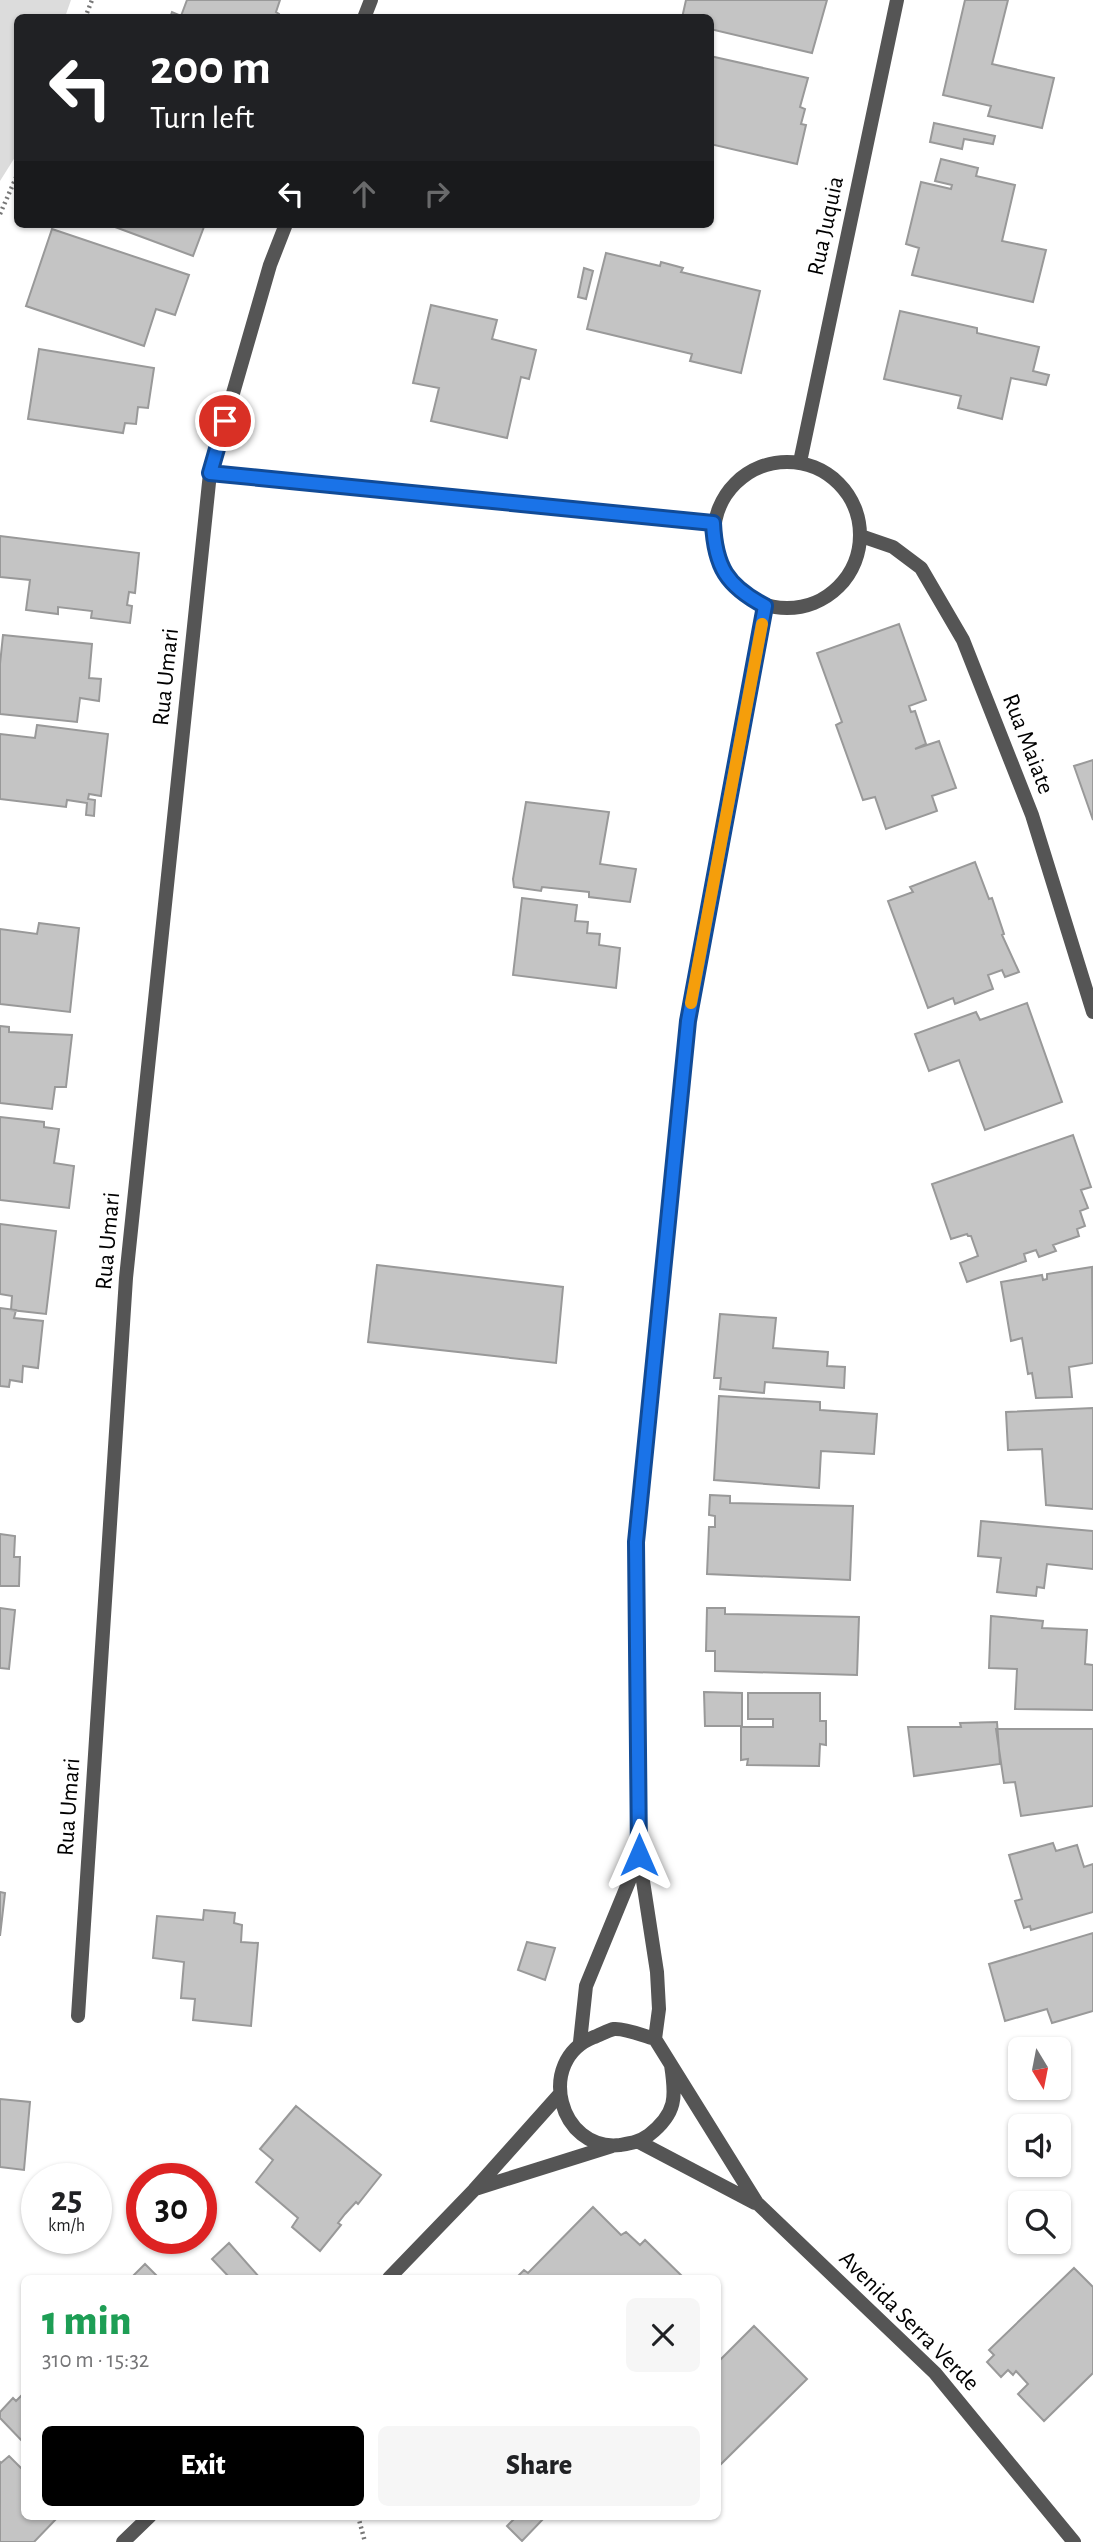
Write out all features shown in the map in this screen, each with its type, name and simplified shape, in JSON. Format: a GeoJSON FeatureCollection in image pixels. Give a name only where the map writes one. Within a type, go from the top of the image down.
{"type":"FeatureCollection","features":[{"type":"Feature","properties":{"kind":"street","name":"Rua Juquia"},"geometry":{"type":"LineString","coordinates":[[800,462],[897,0]]}},
{"type":"Feature","properties":{"kind":"street","name":"Rua Umari"},"geometry":{"type":"LineString","coordinates":[[78,2016],[126,1278],[210,473],[270,265],[284,228]]}},
{"type":"Feature","properties":{"kind":"street"},"geometry":{"type":"LineString","coordinates":[[800,462],[832,476],[854,502],[861,536],[856,562],[841,585],[819,601],[792,608],[765,606],[742,594],[724,574],[714,549],[713,523],[723,495],[744,475],[771,463],[800,462]]}},
{"type":"Feature","properties":{"kind":"street"},"geometry":{"type":"LineString","coordinates":[[210,473],[713,523]]}},
{"type":"Feature","properties":{"kind":"street","name":"Rua Maiate"},"geometry":{"type":"LineString","coordinates":[[861,536],[893,547],[921,568],[963,640],[1032,815],[1093,1012]]}},
{"type":"Feature","properties":{"kind":"street"},"geometry":{"type":"LineString","coordinates":[[757,2203],[655,2039],[659,2009],[657,1972],[639,1855],[636,1542],[688,1021],[765,606]]}},
{"type":"Feature","properties":{"kind":"street"},"geometry":{"type":"LineString","coordinates":[[612,2146],[587,2138],[568,2119],[559,2095],[563,2066],[580,2042],[586,1986],[639,1855]]}},
{"type":"Feature","properties":{"kind":"street"},"geometry":{"type":"LineString","coordinates":[[580,2042],[614,2029],[655,2039]]}},
{"type":"Feature","properties":{"kind":"street"},"geometry":{"type":"LineString","coordinates":[[474,2190],[612,2146],[639,2142],[664,2123],[676,2095],[671,2065]]}},
{"type":"Feature","properties":{"kind":"street"},"geometry":{"type":"LineString","coordinates":[[391,2275],[474,2190],[559,2095]]}},
{"type":"Feature","properties":{"kind":"street"},"geometry":{"type":"LineString","coordinates":[[639,2142],[757,2203]]}},
{"type":"Feature","properties":{"kind":"street","name":"Avenida Serra Verde"},"geometry":{"type":"LineString","coordinates":[[757,2203],[935,2373],[1074,2542]]}},
{"type":"Feature","properties":{"kind":"street"},"geometry":{"type":"LineString","coordinates":[[123,2542],[146,2520]]}},
{"type":"Feature","properties":{"kind":"path"},"geometry":{"type":"LineString","coordinates":[[0,214],[14,182]]}},
{"type":"Feature","properties":{"kind":"path"},"geometry":{"type":"LineString","coordinates":[[359,2520],[365,2542]]}},
{"type":"Feature","properties":{"kind":"shaded area"},"geometry":{"type":"Polygon","coordinates":[[[0,0],[71,0],[66,14],[14,14],[14,159],[0,181],[0,0]]]}},
{"type":"Feature","properties":{"kind":"building"},"geometry":{"type":"Polygon","coordinates":[[[187,0],[280,0],[276,12],[279,14],[182,14],[187,0]]]}},
{"type":"Feature","properties":{"kind":"building"},"geometry":{"type":"Polygon","coordinates":[[[686,0],[827,0],[812,53],[714,30],[714,14],[683,14],[686,0]]]}},
{"type":"Feature","properties":{"kind":"building"},"geometry":{"type":"Polygon","coordinates":[[[965,0],[1008,0],[992,64],[1054,78],[1042,128],[988,116],[991,106],[943,95],[965,0]]]}},
{"type":"Feature","properties":{"kind":"building"},"geometry":{"type":"Polygon","coordinates":[[[714,57],[808,78],[800,107],[805,109],[801,124],[806,125],[797,164],[714,145],[714,57]]]}},
{"type":"Feature","properties":{"kind":"building"},"geometry":{"type":"Polygon","coordinates":[[[934,123],[995,136],[993,144],[964,139],[962,149],[930,142],[934,123]]]}},
{"type":"Feature","properties":{"kind":"building"},"geometry":{"type":"Polygon","coordinates":[[[941,159],[978,168],[976,176],[1015,185],[1002,241],[1046,250],[1033,302],[912,275],[919,248],[906,244],[921,182],[951,189],[952,185],[935,181],[941,159]]]}},
{"type":"Feature","properties":{"kind":"building"},"geometry":{"type":"Polygon","coordinates":[[[118,228],[204,228],[193,256],[118,228]]]}},
{"type":"Feature","properties":{"kind":"building"},"geometry":{"type":"Polygon","coordinates":[[[52,229],[189,275],[175,315],[156,309],[144,346],[26,306],[52,229]]]}},
{"type":"Feature","properties":{"kind":"building"},"geometry":{"type":"Polygon","coordinates":[[[606,253],[660,266],[661,262],[683,268],[681,272],[760,291],[741,373],[690,361],[692,354],[587,329],[606,253]]]}},
{"type":"Feature","properties":{"kind":"building"},"geometry":{"type":"Polygon","coordinates":[[[584,268],[593,271],[586,299],[578,297],[584,268]]]}},
{"type":"Feature","properties":{"kind":"building"},"geometry":{"type":"Polygon","coordinates":[[[431,305],[497,320],[492,339],[536,350],[529,379],[521,377],[507,438],[431,421],[439,388],[413,383],[431,305]]]}},
{"type":"Feature","properties":{"kind":"building"},"geometry":{"type":"Polygon","coordinates":[[[900,311],[977,328],[977,333],[1039,347],[1033,371],[1049,375],[1046,385],[1011,378],[1002,419],[958,408],[961,396],[884,379],[900,311]]]}},
{"type":"Feature","properties":{"kind":"building"},"geometry":{"type":"Polygon","coordinates":[[[39,349],[154,368],[148,408],[138,407],[136,424],[125,423],[123,433],[28,419],[39,349]]]}},
{"type":"Feature","properties":{"kind":"building"},"geometry":{"type":"Polygon","coordinates":[[[0,536],[139,553],[135,593],[129,592],[127,605],[132,606],[130,623],[91,618],[92,611],[58,607],[58,614],[26,610],[30,580],[0,577],[0,536]]]}},
{"type":"Feature","properties":{"kind":"building"},"geometry":{"type":"Polygon","coordinates":[[[899,624],[926,700],[909,706],[911,712],[915,711],[926,744],[915,749],[939,741],[956,788],[932,796],[937,811],[886,829],[875,797],[863,800],[836,725],[842,722],[817,653],[899,624]]]}},
{"type":"Feature","properties":{"kind":"building"},"geometry":{"type":"Polygon","coordinates":[[[3,635],[92,644],[89,678],[101,679],[99,701],[80,698],[77,722],[0,714],[3,635]]]}},
{"type":"Feature","properties":{"kind":"building"},"geometry":{"type":"Polygon","coordinates":[[[37,725],[108,734],[101,796],[89,794],[88,799],[95,800],[94,816],[86,815],[87,803],[67,800],[66,807],[0,799],[0,734],[35,738],[37,725]]]}},
{"type":"Feature","properties":{"kind":"building"},"geometry":{"type":"Polygon","coordinates":[[[1093,760],[1093,820],[1074,766],[1093,760]]]}},
{"type":"Feature","properties":{"kind":"building"},"geometry":{"type":"Polygon","coordinates":[[[526,802],[609,812],[600,864],[636,869],[630,902],[589,897],[589,892],[542,887],[541,891],[514,887],[513,879],[526,802]]]}},
{"type":"Feature","properties":{"kind":"building"},"geometry":{"type":"Polygon","coordinates":[[[975,862],[989,899],[992,898],[1004,934],[1002,935],[1019,972],[1005,977],[1002,970],[988,975],[993,989],[955,1004],[953,998],[928,1008],[888,901],[913,892],[910,887],[975,862]]]}},
{"type":"Feature","properties":{"kind":"building"},"geometry":{"type":"Polygon","coordinates":[[[522,898],[577,905],[575,921],[588,922],[587,933],[600,934],[599,945],[620,948],[616,988],[513,975],[522,898]]]}},
{"type":"Feature","properties":{"kind":"building"},"geometry":{"type":"Polygon","coordinates":[[[39,923],[79,928],[70,1012],[0,1004],[0,929],[37,934],[39,923]]]}},
{"type":"Feature","properties":{"kind":"building"},"geometry":{"type":"Polygon","coordinates":[[[1027,1003],[1062,1102],[985,1130],[959,1060],[929,1071],[915,1034],[976,1012],[980,1020],[1027,1003]]]}},
{"type":"Feature","properties":{"kind":"building"},"geometry":{"type":"Polygon","coordinates":[[[0,1026],[9,1027],[9,1032],[72,1035],[66,1087],[55,1087],[52,1109],[0,1103],[0,1026]]]}},
{"type":"Feature","properties":{"kind":"building"},"geometry":{"type":"Polygon","coordinates":[[[0,1117],[44,1122],[44,1127],[59,1129],[54,1163],[74,1166],[69,1208],[0,1200],[0,1117]]]}},
{"type":"Feature","properties":{"kind":"building"},"geometry":{"type":"Polygon","coordinates":[[[1073,1135],[1091,1187],[1081,1190],[1088,1208],[1080,1211],[1085,1226],[1077,1229],[1079,1236],[1053,1245],[1056,1251],[1039,1257],[1036,1250],[1024,1254],[1026,1261],[967,1282],[960,1263],[978,1256],[971,1236],[967,1234],[951,1239],[932,1184],[1073,1135]]]}},
{"type":"Feature","properties":{"kind":"building"},"geometry":{"type":"Polygon","coordinates":[[[0,1224],[56,1231],[46,1314],[11,1310],[12,1296],[0,1294],[0,1224]]]}},
{"type":"Feature","properties":{"kind":"building"},"geometry":{"type":"Polygon","coordinates":[[[377,1265],[563,1287],[556,1363],[368,1342],[377,1265]]]}},
{"type":"Feature","properties":{"kind":"building"},"geometry":{"type":"Polygon","coordinates":[[[1092,1267],[1093,1363],[1069,1367],[1072,1397],[1036,1398],[1032,1373],[1028,1374],[1022,1338],[1011,1341],[1001,1282],[1042,1275],[1043,1280],[1047,1279],[1047,1274],[1092,1267]]]}},
{"type":"Feature","properties":{"kind":"building"},"geometry":{"type":"Polygon","coordinates":[[[0,1308],[16,1310],[14,1318],[43,1321],[38,1368],[23,1366],[22,1382],[10,1380],[9,1387],[0,1386],[0,1308]]]}},
{"type":"Feature","properties":{"kind":"building"},"geometry":{"type":"Polygon","coordinates":[[[720,1314],[776,1318],[773,1348],[828,1352],[827,1366],[845,1367],[844,1388],[765,1382],[764,1393],[720,1389],[721,1378],[714,1378],[720,1314]]]}},
{"type":"Feature","properties":{"kind":"building"},"geometry":{"type":"Polygon","coordinates":[[[719,1396],[820,1402],[820,1410],[877,1414],[874,1454],[821,1451],[819,1488],[714,1480],[719,1396]]]}},
{"type":"Feature","properties":{"kind":"building"},"geometry":{"type":"Polygon","coordinates":[[[1093,1408],[1093,1509],[1046,1505],[1042,1449],[1008,1450],[1006,1412],[1093,1408]]]}},
{"type":"Feature","properties":{"kind":"building"},"geometry":{"type":"Polygon","coordinates":[[[710,1495],[730,1496],[730,1503],[853,1506],[850,1580],[707,1574],[709,1527],[715,1527],[715,1516],[709,1515],[710,1495]]]}},
{"type":"Feature","properties":{"kind":"building"},"geometry":{"type":"Polygon","coordinates":[[[981,1521],[1093,1531],[1093,1569],[1047,1564],[1044,1588],[1037,1587],[1036,1596],[997,1592],[1001,1558],[978,1556],[981,1521]]]}},
{"type":"Feature","properties":{"kind":"building"},"geometry":{"type":"Polygon","coordinates":[[[0,1534],[15,1536],[14,1557],[20,1557],[19,1586],[0,1586],[0,1534]]]}},
{"type":"Feature","properties":{"kind":"building"},"geometry":{"type":"Polygon","coordinates":[[[0,1608],[15,1610],[9,1669],[0,1668],[0,1608]]]}},
{"type":"Feature","properties":{"kind":"building"},"geometry":{"type":"Polygon","coordinates":[[[707,1608],[725,1608],[725,1614],[859,1617],[857,1675],[715,1671],[715,1651],[706,1651],[707,1608]]]}},
{"type":"Feature","properties":{"kind":"building"},"geometry":{"type":"Polygon","coordinates":[[[991,1616],[1043,1621],[1042,1628],[1087,1630],[1085,1664],[1093,1665],[1093,1710],[1015,1709],[1017,1669],[989,1668],[991,1616]]]}},
{"type":"Feature","properties":{"kind":"building"},"geometry":{"type":"Polygon","coordinates":[[[704,1692],[742,1693],[742,1726],[705,1726],[704,1692]]]}},
{"type":"Feature","properties":{"kind":"building"},"geometry":{"type":"Polygon","coordinates":[[[748,1693],[820,1693],[820,1721],[826,1721],[826,1745],[820,1744],[819,1766],[747,1765],[748,1759],[741,1760],[741,1727],[773,1727],[773,1719],[748,1719],[748,1693]]]}},
{"type":"Feature","properties":{"kind":"building"},"geometry":{"type":"Polygon","coordinates":[[[997,1722],[1000,1764],[914,1776],[908,1727],[961,1727],[960,1723],[997,1722]]]}},
{"type":"Feature","properties":{"kind":"building"},"geometry":{"type":"Polygon","coordinates":[[[996,1729],[1093,1729],[1093,1806],[1021,1816],[1015,1782],[1004,1783],[996,1729]]]}},
{"type":"Feature","properties":{"kind":"building"},"geometry":{"type":"Polygon","coordinates":[[[1053,1843],[1056,1851],[1077,1845],[1084,1867],[1093,1864],[1093,1912],[1031,1930],[1030,1926],[1024,1928],[1015,1901],[1022,1899],[1009,1855],[1053,1843]]]}},
{"type":"Feature","properties":{"kind":"building"},"geometry":{"type":"Polygon","coordinates":[[[0,1892],[5,1893],[0,1936],[0,1892]]]}},
{"type":"Feature","properties":{"kind":"building"},"geometry":{"type":"Polygon","coordinates":[[[204,1910],[235,1913],[234,1923],[242,1925],[241,1942],[258,1943],[251,2026],[193,2020],[195,1999],[181,1998],[184,1962],[153,1958],[157,1916],[203,1920],[204,1910]]]}},
{"type":"Feature","properties":{"kind":"building"},"geometry":{"type":"Polygon","coordinates":[[[1093,1933],[1093,2011],[1052,2023],[1047,2009],[1005,2021],[989,1964],[1093,1933]]]}},
{"type":"Feature","properties":{"kind":"building"},"geometry":{"type":"Polygon","coordinates":[[[527,1942],[555,1948],[545,1980],[518,1970],[527,1942]]]}},
{"type":"Feature","properties":{"kind":"building"},"geometry":{"type":"Polygon","coordinates":[[[0,2099],[30,2102],[25,2163],[21,2163],[21,2170],[0,2167],[0,2099]]]}},
{"type":"Feature","properties":{"kind":"building"},"geometry":{"type":"Polygon","coordinates":[[[296,2106],[381,2175],[358,2204],[356,2202],[345,2214],[338,2223],[341,2225],[320,2251],[292,2227],[298,2218],[256,2182],[273,2160],[260,2149],[296,2106]]]}},
{"type":"Feature","properties":{"kind":"building"},"geometry":{"type":"Polygon","coordinates":[[[593,2207],[621,2235],[626,2232],[640,2245],[645,2240],[681,2275],[519,2275],[524,2270],[528,2273],[593,2207]]]}},
{"type":"Feature","properties":{"kind":"building"},"geometry":{"type":"Polygon","coordinates":[[[229,2243],[257,2275],[227,2275],[212,2259],[229,2243]]]}},
{"type":"Feature","properties":{"kind":"building"},"geometry":{"type":"Polygon","coordinates":[[[145,2264],[156,2275],[134,2275],[145,2264]]]}},
{"type":"Feature","properties":{"kind":"building"},"geometry":{"type":"Polygon","coordinates":[[[1074,2268],[1093,2287],[1093,2373],[1044,2421],[1018,2394],[1028,2384],[1016,2371],[1013,2375],[1008,2370],[1001,2377],[987,2362],[994,2355],[989,2350],[1074,2268]]]}},
{"type":"Feature","properties":{"kind":"building"},"geometry":{"type":"Polygon","coordinates":[[[754,2326],[807,2379],[721,2464],[721,2359],[754,2326]]]}},
{"type":"Feature","properties":{"kind":"building"},"geometry":{"type":"Polygon","coordinates":[[[21,2396],[21,2440],[0,2418],[0,2412],[13,2398],[16,2401],[21,2396]]]}},
{"type":"Feature","properties":{"kind":"building"},"geometry":{"type":"Polygon","coordinates":[[[9,2456],[21,2468],[21,2520],[55,2520],[34,2542],[0,2542],[1,2463],[9,2456]]]}},
{"type":"Feature","properties":{"kind":"building"},"geometry":{"type":"Polygon","coordinates":[[[513,2520],[542,2520],[522,2541],[507,2526],[513,2520]]]}},
{"type":"Feature","properties":{"kind":"slow traffic"},"geometry":{"type":"LineString","coordinates":[[691,1003],[762,624]]}},
{"type":"Feature","properties":{"kind":"route"},"geometry":{"type":"LineString","coordinates":[[225,421],[210,473],[713,523],[714,549],[724,574],[742,594],[765,606],[688,1021],[636,1542],[639,1855]]}}]}
